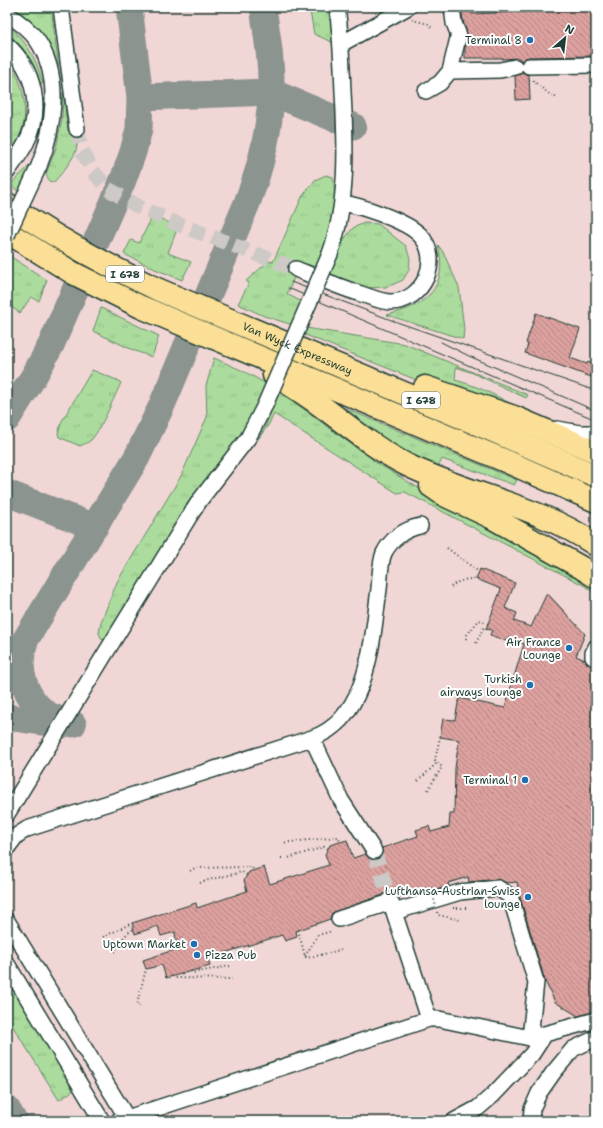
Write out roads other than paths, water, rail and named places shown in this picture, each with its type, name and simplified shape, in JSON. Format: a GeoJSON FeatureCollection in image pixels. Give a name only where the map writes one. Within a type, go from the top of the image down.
{"type":"FeatureCollection","features":[{"type":"Feature","properties":{"kind":"highway","name":"Van Wyck Expressway"},"geometry":{"type":"LineString","coordinates":[[7,204],[60,239],[125,274],[596,476]]}},
{"type":"Feature","properties":{"kind":"highway","name":"Van Wyck Expressway"},"geometry":{"type":"LineString","coordinates":[[7,232],[90,282],[141,307],[541,476],[596,501]]}},
{"type":"Feature","properties":{"kind":"highway"},"geometry":{"type":"LineString","coordinates":[[244,326],[265,324],[439,392],[534,425],[596,452]]}},
{"type":"Feature","properties":{"kind":"highway"},"geometry":{"type":"LineString","coordinates":[[226,343],[319,405],[368,442],[406,465],[433,488],[491,518],[596,577]]}},
{"type":"Feature","properties":{"kind":"highway"},"geometry":{"type":"LineString","coordinates":[[406,465],[540,515],[574,531],[594,554]]}},
{"type":"Feature","properties":{"kind":"highway"},"geometry":{"type":"LineString","coordinates":[[541,476],[596,512]]}},
{"type":"Feature","properties":{"kind":"highway"},"geometry":{"type":"LineString","coordinates":[[491,518],[555,538],[594,554]]}},
{"type":"Feature","properties":{"kind":"street"},"geometry":{"type":"LineString","coordinates":[[61,7],[77,129]]}},
{"type":"Feature","properties":{"kind":"street"},"geometry":{"type":"LineString","coordinates":[[7,814],[189,517],[200,500],[248,438],[266,405],[330,254],[338,228],[342,203],[344,123],[341,44],[337,7]]}},
{"type":"Feature","properties":{"kind":"street"},"geometry":{"type":"LineString","coordinates":[[426,91],[440,83],[450,71],[458,38],[452,7]]}},
{"type":"Feature","properties":{"kind":"street"},"geometry":{"type":"LineString","coordinates":[[341,44],[408,13]]}},
{"type":"Feature","properties":{"kind":"street"},"geometry":{"type":"LineString","coordinates":[[7,14],[26,28],[37,41],[46,58],[53,96],[52,116],[46,145],[39,166],[7,236]]}},
{"type":"Feature","properties":{"kind":"street"},"geometry":{"type":"LineString","coordinates":[[7,45],[17,55],[27,69],[34,99],[34,116],[31,132],[26,144],[9,169]]}},
{"type":"Feature","properties":{"kind":"street"},"geometry":{"type":"LineString","coordinates":[[450,71],[524,71],[596,65]]}},
{"type":"Feature","properties":{"kind":"street"},"geometry":{"type":"LineString","coordinates":[[296,269],[350,290],[389,302],[396,302],[410,297],[424,282],[430,262],[428,249],[421,236],[415,230],[400,222],[360,207],[342,203]]}},
{"type":"Feature","properties":{"kind":"street"},"geometry":{"type":"LineString","coordinates":[[534,425],[580,433],[596,433]]}},
{"type":"Feature","properties":{"kind":"street"},"geometry":{"type":"LineString","coordinates":[[7,848],[16,836],[28,829],[325,733],[340,721],[354,701],[368,663],[384,553],[393,541],[402,533],[420,526]]}},
{"type":"Feature","properties":{"kind":"street"},"geometry":{"type":"LineString","coordinates":[[596,647],[592,653],[593,657],[596,659]]}},
{"type":"Feature","properties":{"kind":"street"},"geometry":{"type":"LineString","coordinates":[[312,738],[341,800],[374,851]]}},
{"type":"Feature","properties":{"kind":"street"},"geometry":{"type":"LineString","coordinates":[[336,925],[392,905],[460,892],[498,888],[510,896],[536,982],[537,1036],[532,1054],[493,1095],[478,1108],[454,1121]]}},
{"type":"Feature","properties":{"kind":"street"},"geometry":{"type":"LineString","coordinates":[[392,905],[429,1019]]}},
{"type":"Feature","properties":{"kind":"street"},"geometry":{"type":"LineString","coordinates":[[7,921],[122,1119],[429,1019],[439,1019],[537,1036],[596,1020]]}},
{"type":"Feature","properties":{"kind":"street"},"geometry":{"type":"LineString","coordinates":[[7,964],[102,1121]]}},
{"type":"Feature","properties":{"kind":"street"},"geometry":{"type":"LineString","coordinates":[[531,1121],[532,1109],[539,1093],[553,1073],[573,1049],[596,1038]]}},
{"type":"Feature","properties":{"kind":"tunnel"},"geometry":{"type":"LineString","coordinates":[[77,129],[82,151],[93,171],[108,189],[141,208],[180,225],[296,269]]}},
{"type":"Feature","properties":{"kind":"tunnel"},"geometry":{"type":"LineString","coordinates":[[374,851],[390,900]]}},
{"type":"Feature","properties":{"kind":"tram line"},"geometry":{"type":"LineString","coordinates":[[291,282],[394,321],[596,391]]}},
{"type":"Feature","properties":{"kind":"tram line"},"geometry":{"type":"LineString","coordinates":[[288,288],[596,420]]}},
{"type":"Feature","properties":{"kind":"tram line"},"geometry":{"type":"LineString","coordinates":[[441,342],[469,356],[596,411]]}},
{"type":"Feature","properties":{"kind":"place","name":"Terminal 8"},"geometry":{"type":"Point","coordinates":[530,40]}},
{"type":"Feature","properties":{"kind":"place","name":"Air France Lounge"},"geometry":{"type":"Point","coordinates":[569,648]}},
{"type":"Feature","properties":{"kind":"place","name":"Turkish airways lounge"},"geometry":{"type":"Point","coordinates":[530,685]}},
{"type":"Feature","properties":{"kind":"place","name":"Terminal 1"},"geometry":{"type":"Point","coordinates":[525,780]}},
{"type":"Feature","properties":{"kind":"place","name":"Lufthansa-Austrian-Swiss lounge"},"geometry":{"type":"Point","coordinates":[528,897]}},
{"type":"Feature","properties":{"kind":"place","name":"Uptown Market"},"geometry":{"type":"Point","coordinates":[194,944]}},
{"type":"Feature","properties":{"kind":"place","name":"Pizza Pub"},"geometry":{"type":"Point","coordinates":[197,955]}}]}
